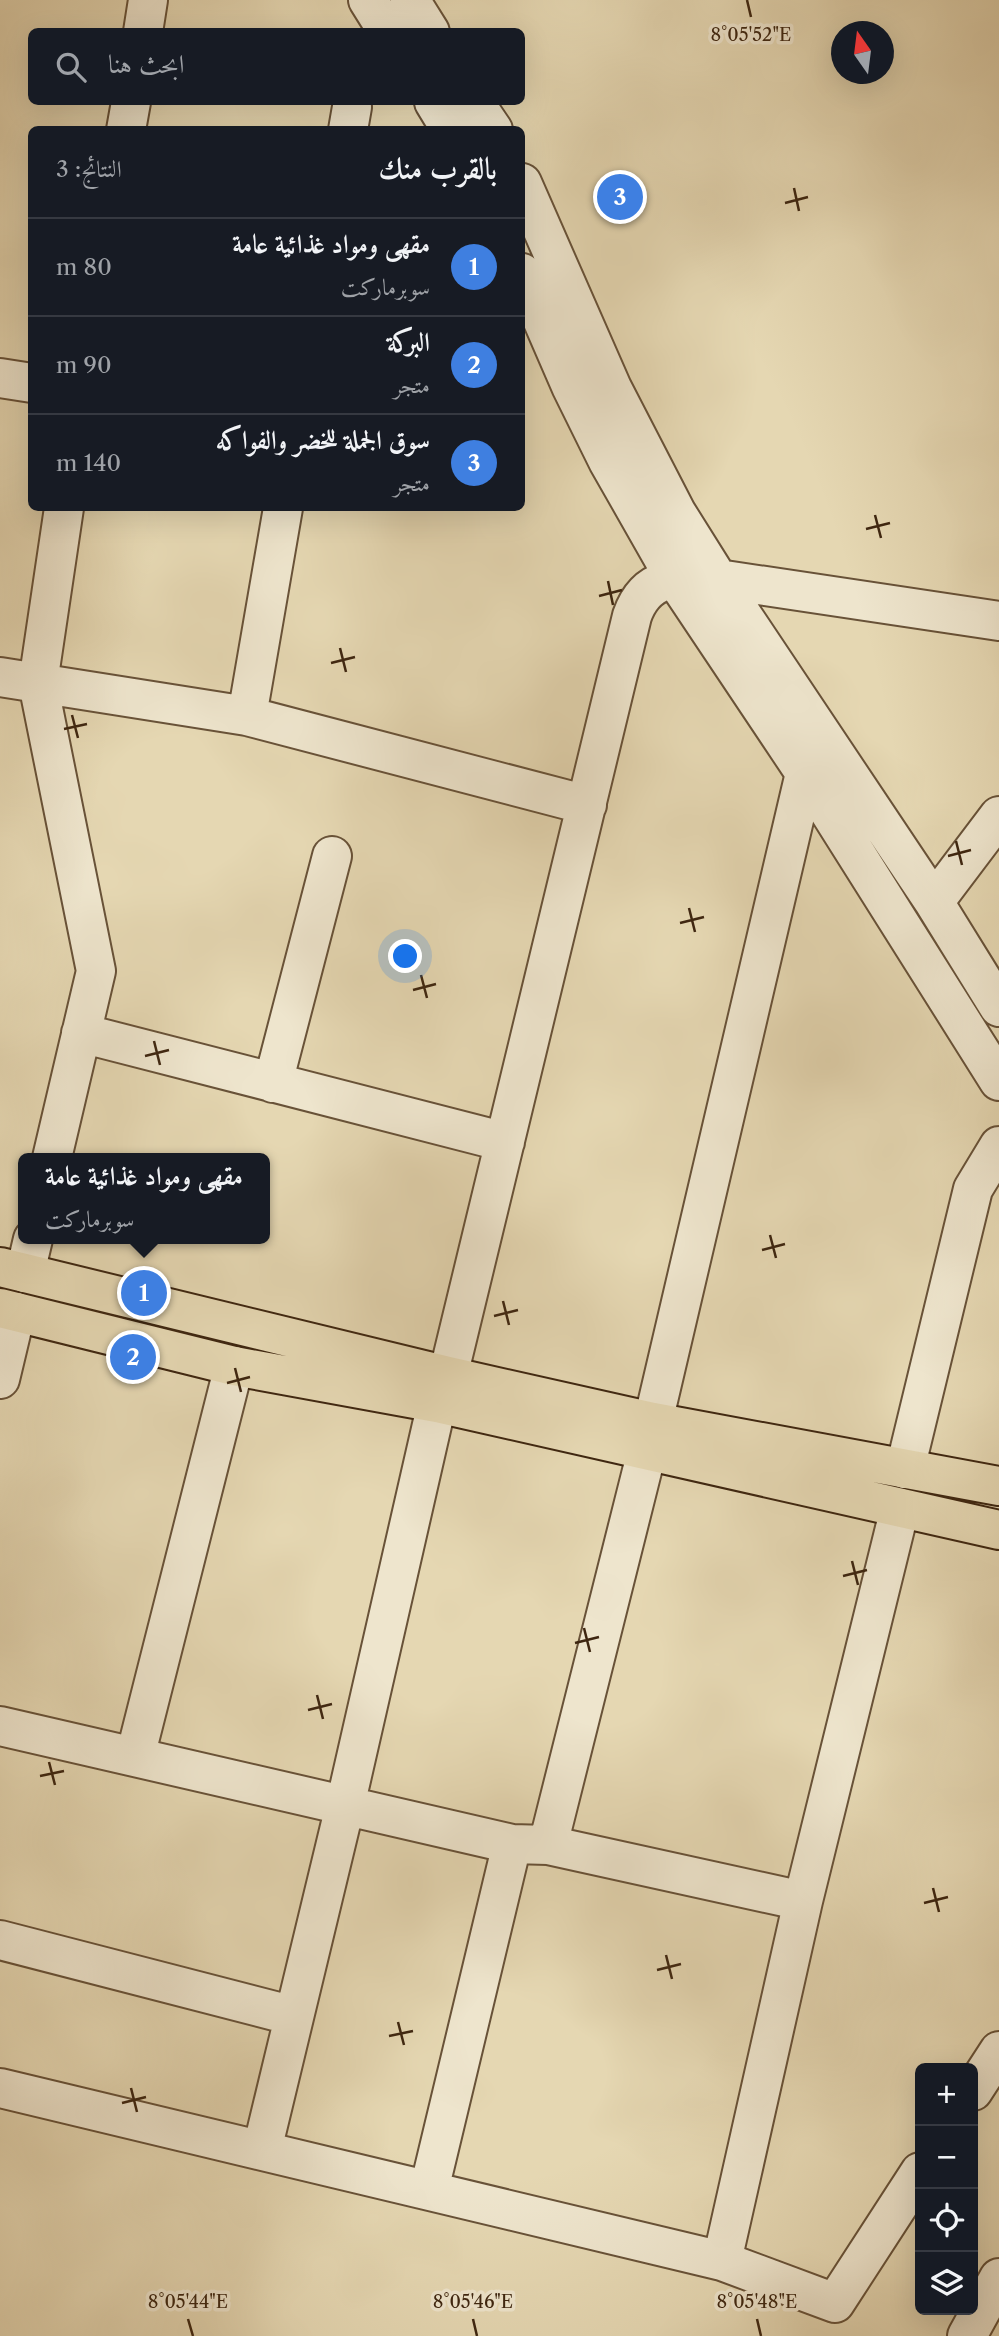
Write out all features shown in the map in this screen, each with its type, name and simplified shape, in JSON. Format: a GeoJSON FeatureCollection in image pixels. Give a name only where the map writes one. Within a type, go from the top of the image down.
{"type":"FeatureCollection","features":[{"type":"Feature","properties":{"kind":"main road"},"geometry":{"type":"LineString","coordinates":[[19,1260],[443,1390],[650,1436],[900,1508],[999,1530]]}},
{"type":"Feature","properties":{"kind":"main road"},"geometry":{"type":"LineString","coordinates":[[8,1310],[234,1366],[443,1390]]}},
{"type":"Feature","properties":{"kind":"main road"},"geometry":{"type":"LineString","coordinates":[[650,1436],[905,1469],[999,1486]]}},
{"type":"Feature","properties":{"kind":"street"},"geometry":{"type":"LineString","coordinates":[[144,28],[148,0]]}},
{"type":"Feature","properties":{"kind":"street"},"geometry":{"type":"LineString","coordinates":[[368,0],[386,28]]}},
{"type":"Feature","properties":{"kind":"street"},"geometry":{"type":"LineString","coordinates":[[410,0],[428,28]]}},
{"type":"Feature","properties":{"kind":"street"},"geometry":{"type":"LineString","coordinates":[[127,126],[130,105]]}},
{"type":"Feature","properties":{"kind":"street"},"geometry":{"type":"LineString","coordinates":[[436,105],[449,126]]}},
{"type":"Feature","properties":{"kind":"street"},"geometry":{"type":"LineString","coordinates":[[476,105],[490,126]]}},
{"type":"Feature","properties":{"kind":"street"},"geometry":{"type":"LineString","coordinates":[[525,190],[612,388],[676,512],[934,902],[999,1007]]}},
{"type":"Feature","properties":{"kind":"street"},"geometry":{"type":"LineString","coordinates":[[525,280],[571,386],[608,461],[674,577],[805,773],[999,1081]]}},
{"type":"Feature","properties":{"kind":"street"},"geometry":{"type":"LineString","coordinates":[[0,378],[28,382]]}},
{"type":"Feature","properties":{"kind":"street"},"geometry":{"type":"LineString","coordinates":[[53,1153],[96,971],[38,683],[64,511]]}},
{"type":"Feature","properties":{"kind":"street"},"geometry":{"type":"LineString","coordinates":[[247,716],[281,511]]}},
{"type":"Feature","properties":{"kind":"street"},"geometry":{"type":"LineString","coordinates":[[262,2150],[443,1390],[638,601],[650,588],[674,577],[718,579],[999,621]]}},
{"type":"Feature","properties":{"kind":"street"},"geometry":{"type":"LineString","coordinates":[[0,677],[247,716],[587,804]]}},
{"type":"Feature","properties":{"kind":"street"},"geometry":{"type":"LineString","coordinates":[[429,2190],[650,1436],[805,773]]}},
{"type":"Feature","properties":{"kind":"street"},"geometry":{"type":"LineString","coordinates":[[934,902],[999,816]]}},
{"type":"Feature","properties":{"kind":"street"},"geometry":{"type":"LineString","coordinates":[[273,1083],[332,856]]}},
{"type":"Feature","properties":{"kind":"street"},"geometry":{"type":"LineString","coordinates":[[81,1033],[505,1142]]}},
{"type":"Feature","properties":{"kind":"street"},"geometry":{"type":"LineString","coordinates":[[905,1469],[973,1189],[999,1146]]}},
{"type":"Feature","properties":{"kind":"street"},"geometry":{"type":"LineString","coordinates":[[0,1378],[8,1310]]}},
{"type":"Feature","properties":{"kind":"street"},"geometry":{"type":"LineString","coordinates":[[135,1757],[234,1366]]}},
{"type":"Feature","properties":{"kind":"street"},"geometry":{"type":"LineString","coordinates":[[722,2261],[803,1901],[900,1508]]}},
{"type":"Feature","properties":{"kind":"street"},"geometry":{"type":"LineString","coordinates":[[0,1726],[345,1806],[803,1901]]}},
{"type":"Feature","properties":{"kind":"street"},"geometry":{"type":"LineString","coordinates":[[0,1940],[294,2016]]}},
{"type":"Feature","properties":{"kind":"street"},"geometry":{"type":"LineString","coordinates":[[978,2083],[999,2051]]}},
{"type":"Feature","properties":{"kind":"street"},"geometry":{"type":"LineString","coordinates":[[0,2088],[722,2261],[835,2303],[915,2180]]}},
{"type":"Feature","properties":{"kind":"street"},"geometry":{"type":"LineString","coordinates":[[967,2336],[999,2278]]}},
{"type":"Feature","properties":{"kind":"place","name":"سوق الجملة للخضر والفواكه"},"geometry":{"type":"Point","coordinates":[620,197]}},
{"type":"Feature","properties":{"kind":"place","name":"مقهى ومواد غذائية عامة"},"geometry":{"type":"Point","coordinates":[144,1293]}},
{"type":"Feature","properties":{"kind":"place","name":"البركة"},"geometry":{"type":"Point","coordinates":[133,1357]}}]}
